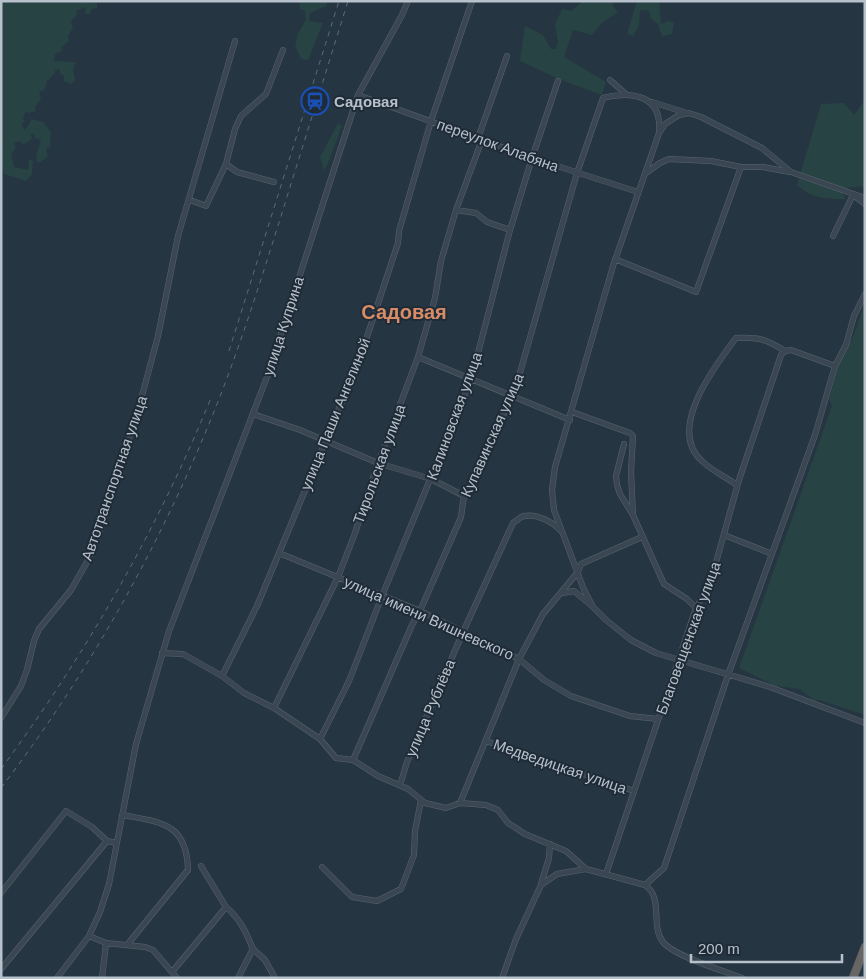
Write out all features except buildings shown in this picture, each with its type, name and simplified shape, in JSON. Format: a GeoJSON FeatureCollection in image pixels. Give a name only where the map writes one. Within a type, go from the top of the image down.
{"type":"FeatureCollection","features":[{"type":"Feature","properties":{"kind":"highway"},"geometry":{"type":"LineString","coordinates":[[853,978],[865,947]]}},
{"type":"Feature","properties":{"kind":"street","name":"улица Куприна"},"geometry":{"type":"LineString","coordinates":[[57,978],[89,936],[100,912],[109,884],[136,744],[162,653],[254,410],[292,300],[358,95],[402,16],[408,1]]}},
{"type":"Feature","properties":{"kind":"street","name":"улица Паши Ангелиной"},"geometry":{"type":"LineString","coordinates":[[222,676],[279,553],[360,358],[398,242],[399,231],[431,121],[472,1]]}},
{"type":"Feature","properties":{"kind":"street","name":"Автотранспортная улица"},"geometry":{"type":"LineString","coordinates":[[1,718],[21,686],[34,641],[40,629],[71,590],[87,562],[100,530],[140,407],[158,336],[178,236],[235,41]]}},
{"type":"Feature","properties":{"kind":"street"},"geometry":{"type":"LineString","coordinates":[[190,200],[206,206],[226,164],[240,116],[266,94],[283,50]]}},
{"type":"Feature","properties":{"kind":"street","name":"Тирольская улица"},"geometry":{"type":"LineString","coordinates":[[274,708],[338,577],[418,357],[435,298],[441,261],[456,210],[480,145],[478,138],[507,56]]}},
{"type":"Feature","properties":{"kind":"street"},"geometry":{"type":"LineString","coordinates":[[610,80],[628,95],[701,117],[747,140],[762,148],[791,172]]}},
{"type":"Feature","properties":{"kind":"street","name":"Калиновская улица"},"geometry":{"type":"LineString","coordinates":[[320,739],[349,681],[471,380],[510,230],[558,81]]}},
{"type":"Feature","properties":{"kind":"street","name":"переулок Алабяна"},"geometry":{"type":"LineString","coordinates":[[358,95],[532,158],[638,192]]}},
{"type":"Feature","properties":{"kind":"street","name":"Купавинская улица"},"geometry":{"type":"LineString","coordinates":[[353,760],[461,517],[464,496],[473,486],[513,397],[577,173],[603,98],[628,95]]}},
{"type":"Feature","properties":{"kind":"street"},"geometry":{"type":"LineString","coordinates":[[593,606],[584,590],[554,510],[552,490],[555,467],[615,259],[659,133],[660,122],[657,111],[651,102]]}},
{"type":"Feature","properties":{"kind":"street"},"geometry":{"type":"LineString","coordinates":[[659,133],[671,119],[689,113]]}},
{"type":"Feature","properties":{"kind":"street"},"geometry":{"type":"LineString","coordinates":[[645,173],[660,162],[669,159],[711,161],[740,167],[762,167],[791,172],[865,198]]}},
{"type":"Feature","properties":{"kind":"street"},"geometry":{"type":"LineString","coordinates":[[226,164],[237,172],[274,182]]}},
{"type":"Feature","properties":{"kind":"street"},"geometry":{"type":"LineString","coordinates":[[615,259],[696,292],[740,167]]}},
{"type":"Feature","properties":{"kind":"street"},"geometry":{"type":"LineString","coordinates":[[853,195],[865,204]]}},
{"type":"Feature","properties":{"kind":"street"},"geometry":{"type":"LineString","coordinates":[[833,236],[853,195]]}},
{"type":"Feature","properties":{"kind":"street"},"geometry":{"type":"LineString","coordinates":[[456,210],[476,213],[486,222],[510,230]]}},
{"type":"Feature","properties":{"kind":"street"},"geometry":{"type":"LineString","coordinates":[[645,885],[664,868],[728,675],[815,435],[835,366],[846,345],[854,316],[865,294]]}},
{"type":"Feature","properties":{"kind":"street"},"geometry":{"type":"LineString","coordinates":[[738,485],[701,461],[690,443],[692,411],[709,374],[736,338],[758,338],[835,366]]}},
{"type":"Feature","properties":{"kind":"street","name":"Благовещенская улица"},"geometry":{"type":"LineString","coordinates":[[606,874],[696,608],[710,584],[738,485],[781,355],[788,350]]}},
{"type":"Feature","properties":{"kind":"street"},"geometry":{"type":"LineString","coordinates":[[418,357],[570,420]]}},
{"type":"Feature","properties":{"kind":"street"},"geometry":{"type":"LineString","coordinates":[[254,410],[256,415],[326,440],[378,463],[431,480],[464,496]]}},
{"type":"Feature","properties":{"kind":"street"},"geometry":{"type":"LineString","coordinates":[[572,412],[630,433],[633,436],[631,472],[633,515]]}},
{"type":"Feature","properties":{"kind":"street"},"geometry":{"type":"LineString","coordinates":[[624,444],[616,476],[617,485],[624,503],[633,515],[664,584],[687,599],[696,608]]}},
{"type":"Feature","properties":{"kind":"street"},"geometry":{"type":"LineString","coordinates":[[624,503],[631,500]]}},
{"type":"Feature","properties":{"kind":"street","name":"улица Рублёва"},"geometry":{"type":"LineString","coordinates":[[400,785],[407,762],[463,632],[513,523],[524,516],[534,517],[556,525],[563,533]]}},
{"type":"Feature","properties":{"kind":"street"},"geometry":{"type":"LineString","coordinates":[[724,535],[772,554]]}},
{"type":"Feature","properties":{"kind":"street"},"geometry":{"type":"LineString","coordinates":[[460,803],[519,659],[543,614],[578,572],[581,564],[642,537]]}},
{"type":"Feature","properties":{"kind":"street","name":"улица имени Вишневского"},"geometry":{"type":"LineString","coordinates":[[279,553],[420,611],[519,659],[544,680],[571,696],[630,716],[658,720]]}},
{"type":"Feature","properties":{"kind":"street"},"geometry":{"type":"LineString","coordinates":[[561,593],[574,591],[631,640],[656,654],[770,687],[865,723]]}},
{"type":"Feature","properties":{"kind":"street"},"geometry":{"type":"LineString","coordinates":[[162,653],[183,654],[222,676],[244,693],[274,708],[320,739],[336,758],[353,760],[378,776],[408,789],[425,803],[446,808],[460,803],[486,805],[498,810],[508,823],[525,834],[566,851],[586,869]]}},
{"type":"Feature","properties":{"kind":"street","name":"Медведицкая улица"},"geometry":{"type":"LineString","coordinates":[[486,740],[634,791]]}},
{"type":"Feature","properties":{"kind":"street"},"geometry":{"type":"LineString","coordinates":[[322,867],[352,897],[377,901],[401,889],[414,855],[415,831],[421,800]]}},
{"type":"Feature","properties":{"kind":"street"},"geometry":{"type":"LineString","coordinates":[[1,893],[66,811],[92,826],[107,841],[117,843]]}},
{"type":"Feature","properties":{"kind":"street"},"geometry":{"type":"LineString","coordinates":[[122,815],[156,821],[167,826],[185,844],[188,857],[188,870],[127,945]]}},
{"type":"Feature","properties":{"kind":"street"},"geometry":{"type":"LineString","coordinates":[[1,969],[107,841]]}},
{"type":"Feature","properties":{"kind":"street"},"geometry":{"type":"LineString","coordinates":[[502,978],[516,939],[541,885],[547,866],[550,844]]}},
{"type":"Feature","properties":{"kind":"street"},"geometry":{"type":"LineString","coordinates":[[201,866],[226,907],[244,927],[253,949],[265,960],[275,978]]}},
{"type":"Feature","properties":{"kind":"street"},"geometry":{"type":"LineString","coordinates":[[547,866],[557,874]]}},
{"type":"Feature","properties":{"kind":"street"},"geometry":{"type":"LineString","coordinates":[[541,885],[557,874],[586,869],[645,885],[651,889],[654,897],[657,926],[663,942],[670,948],[683,954],[742,978]]}},
{"type":"Feature","properties":{"kind":"street"},"geometry":{"type":"LineString","coordinates":[[172,972],[226,907]]}},
{"type":"Feature","properties":{"kind":"street"},"geometry":{"type":"LineString","coordinates":[[89,936],[106,943],[145,947],[153,950],[177,978]]}},
{"type":"Feature","properties":{"kind":"street"},"geometry":{"type":"LineString","coordinates":[[102,978],[106,943]]}},
{"type":"Feature","properties":{"kind":"street"},"geometry":{"type":"LineString","coordinates":[[238,978],[253,949]]}},
{"type":"Feature","properties":{"kind":"green space"},"geometry":{"type":"Polygon","coordinates":[[[1,1],[102,1],[97,3],[97,8],[92,9],[89,15],[85,13],[86,7],[76,11],[77,15],[71,22],[73,28],[68,36],[69,41],[61,48],[62,51],[55,54],[54,61],[76,62],[73,69],[75,80],[71,84],[64,81],[64,75],[61,75],[59,69],[55,70],[55,73],[47,81],[44,90],[39,92],[41,99],[35,107],[36,111],[28,113],[26,111],[23,118],[25,122],[21,123],[25,130],[32,119],[43,122],[51,132],[51,146],[46,150],[48,156],[41,162],[37,162],[36,156],[41,140],[35,138],[33,133],[31,134],[32,138],[27,143],[22,144],[20,141],[14,143],[16,148],[11,154],[14,167],[28,170],[29,159],[33,161],[32,174],[26,181],[4,174],[3,169],[1,171],[1,20],[3,18],[1,1]]]}},
{"type":"Feature","properties":{"kind":"green space"},"geometry":{"type":"Polygon","coordinates":[[[299,1],[328,1],[326,6],[310,13],[309,21],[323,23],[308,60],[301,59],[295,46],[298,33],[306,20],[305,11],[300,9],[299,1]]]}},
{"type":"Feature","properties":{"kind":"green space"},"geometry":{"type":"Polygon","coordinates":[[[583,1],[614,1],[613,6],[618,12],[603,22],[592,35],[573,30],[564,57],[606,82],[602,95],[559,79],[520,61],[525,26],[543,35],[551,49],[556,49],[558,42],[555,24],[562,9],[571,11],[583,1]]]}},
{"type":"Feature","properties":{"kind":"green space"},"geometry":{"type":"Polygon","coordinates":[[[637,1],[659,1],[661,24],[669,21],[674,23],[672,34],[662,36],[658,24],[651,19],[649,11],[640,10],[639,25],[633,36],[627,34],[637,1]]]}},
{"type":"Feature","properties":{"kind":"green space"},"geometry":{"type":"Polygon","coordinates":[[[865,68],[865,191],[863,186],[839,189],[846,199],[814,196],[797,185],[821,104],[844,103],[854,115],[864,101],[865,68]]]}},
{"type":"Feature","properties":{"kind":"green space"},"geometry":{"type":"Polygon","coordinates":[[[338,123],[342,126],[324,170],[320,157],[338,123]]]}},
{"type":"Feature","properties":{"kind":"green space"},"geometry":{"type":"Polygon","coordinates":[[[865,302],[865,715],[820,700],[813,700],[800,689],[776,686],[739,668],[832,406],[829,400],[839,361],[853,337],[865,302]]]}},
{"type":"Feature","properties":{"kind":"railway"},"geometry":{"type":"LineString","coordinates":[[229,351],[339,1]]}},
{"type":"Feature","properties":{"kind":"railway"},"geometry":{"type":"LineString","coordinates":[[1,788],[61,704],[115,616],[163,525],[206,431],[247,323],[348,1]]}},
{"type":"Feature","properties":{"kind":"railway"},"geometry":{"type":"LineString","coordinates":[[1,769],[62,681],[118,590],[167,495],[211,398]]}},
{"type":"Feature","properties":{"kind":"place","name":"Садовая"},"geometry":{"type":"Point","coordinates":[315,101]}},
{"type":"Feature","properties":{"kind":"district","name":"Садовая"},"geometry":{"type":"Point","coordinates":[404,312]}}]}
